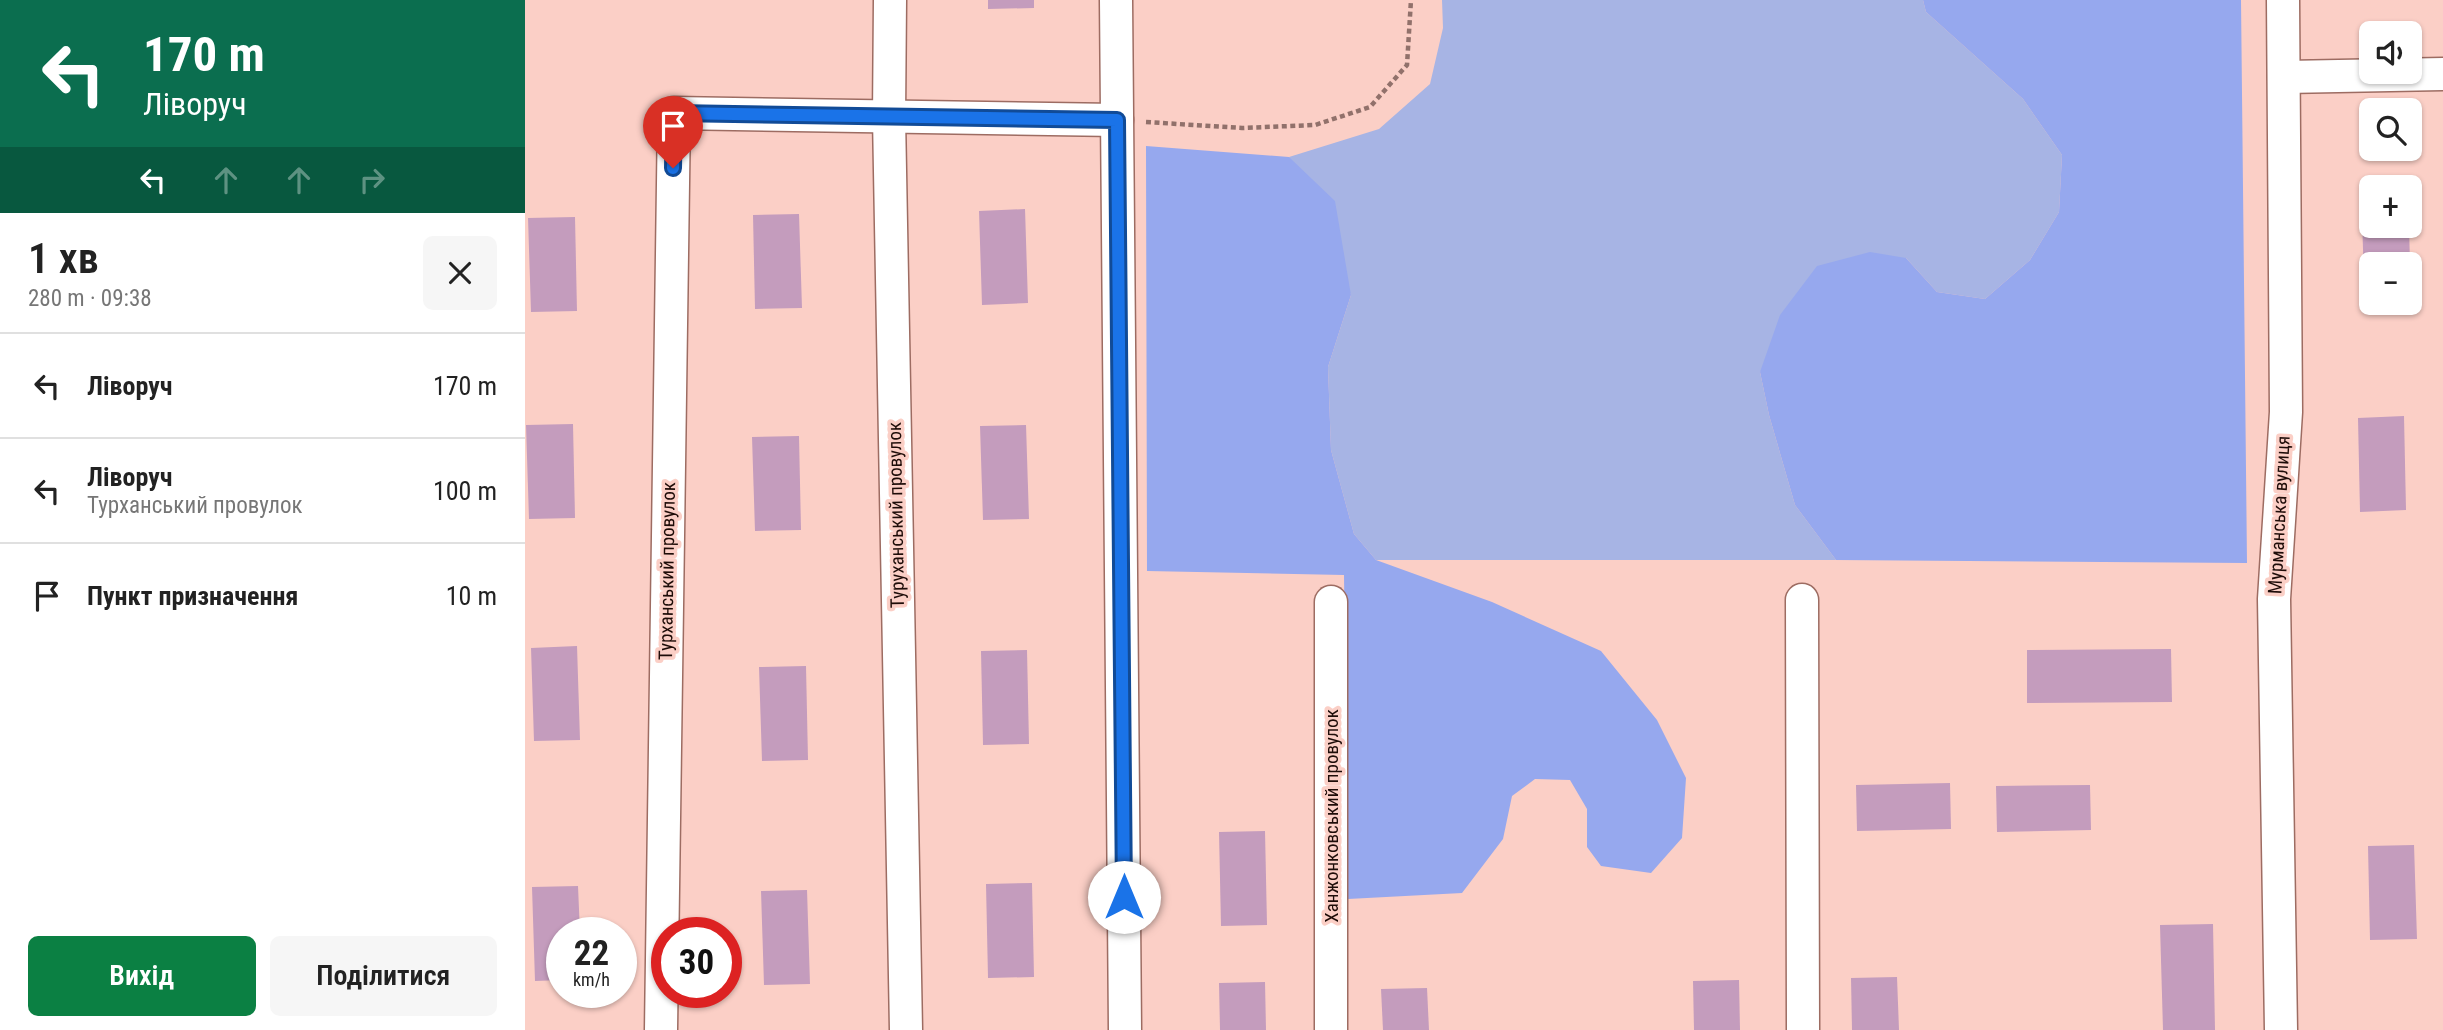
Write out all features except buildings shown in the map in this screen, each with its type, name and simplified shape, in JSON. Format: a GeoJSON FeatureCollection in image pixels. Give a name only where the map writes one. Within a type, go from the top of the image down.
{"type":"FeatureCollection","features":[{"type":"Feature","properties":{"kind":"street","name":"Туруханський провулок"},"geometry":{"type":"LineString","coordinates":[[890,0],[889,117],[906,1030]]}},
{"type":"Feature","properties":{"kind":"street"},"geometry":{"type":"LineString","coordinates":[[1115,0],[1125,1030]]}},
{"type":"Feature","properties":{"kind":"street","name":"Мурманська вулиця"},"geometry":{"type":"LineString","coordinates":[[2281,1030],[2274,599],[2286,412],[2283,0]]}},
{"type":"Feature","properties":{"kind":"street"},"geometry":{"type":"LineString","coordinates":[[2284,77],[2443,74]]}},
{"type":"Feature","properties":{"kind":"street","name":"Турханський провулок"},"geometry":{"type":"LineString","coordinates":[[661,1030],[674,113],[889,117]]}},
{"type":"Feature","properties":{"kind":"street"},"geometry":{"type":"LineString","coordinates":[[889,117],[1117,120]]}},
{"type":"Feature","properties":{"kind":"street"},"geometry":{"type":"LineString","coordinates":[[1802,600],[1803,1030]]}},
{"type":"Feature","properties":{"kind":"street","name":"Ханжонковський провулок"},"geometry":{"type":"LineString","coordinates":[[1331,602],[1331,1030]]}},
{"type":"Feature","properties":{"kind":"path"},"geometry":{"type":"LineString","coordinates":[[1117,120],[1242,128],[1315,125],[1370,107],[1408,65],[1411,0]]}},
{"type":"Feature","properties":{"kind":"shaded area"},"geometry":{"type":"Polygon","coordinates":[[[1442,0],[1923,0],[1926,12],[2023,99],[2062,155],[2059,212],[2030,260],[1985,299],[1937,292],[1906,258],[1760,372],[1769,415],[1795,505],[1836,560],[1376,560],[1354,534],[1331,450],[1328,367],[1351,295],[1289,157],[1379,129],[1430,84],[1443,28],[1442,0]]]}},
{"type":"Feature","properties":{"kind":"shaded area"},"geometry":{"type":"Polygon","coordinates":[[[1923,0],[2241,0],[2247,563],[1836,560],[1795,505],[1769,415],[1760,372],[1780,315],[1817,266],[1870,252],[1906,258],[1937,292],[1985,299],[2030,260],[2059,212],[2062,155],[2023,99],[1926,12],[1923,0]]]}},
{"type":"Feature","properties":{"kind":"shaded area"},"geometry":{"type":"Polygon","coordinates":[[[1146,146],[1289,157],[1335,201],[1351,295],[1328,367],[1331,450],[1354,534],[1376,560],[1492,602],[1601,651],[1657,720],[1686,778],[1682,838],[1651,873],[1601,866],[1587,847],[1587,809],[1570,780],[1535,779],[1512,796],[1503,839],[1462,893],[1348,899],[1344,575],[1147,571],[1146,146]]]}},
{"type":"Feature","properties":{"kind":"route"},"geometry":{"type":"LineString","coordinates":[[673,168],[674,113],[1117,120],[1124,897]]}}]}
